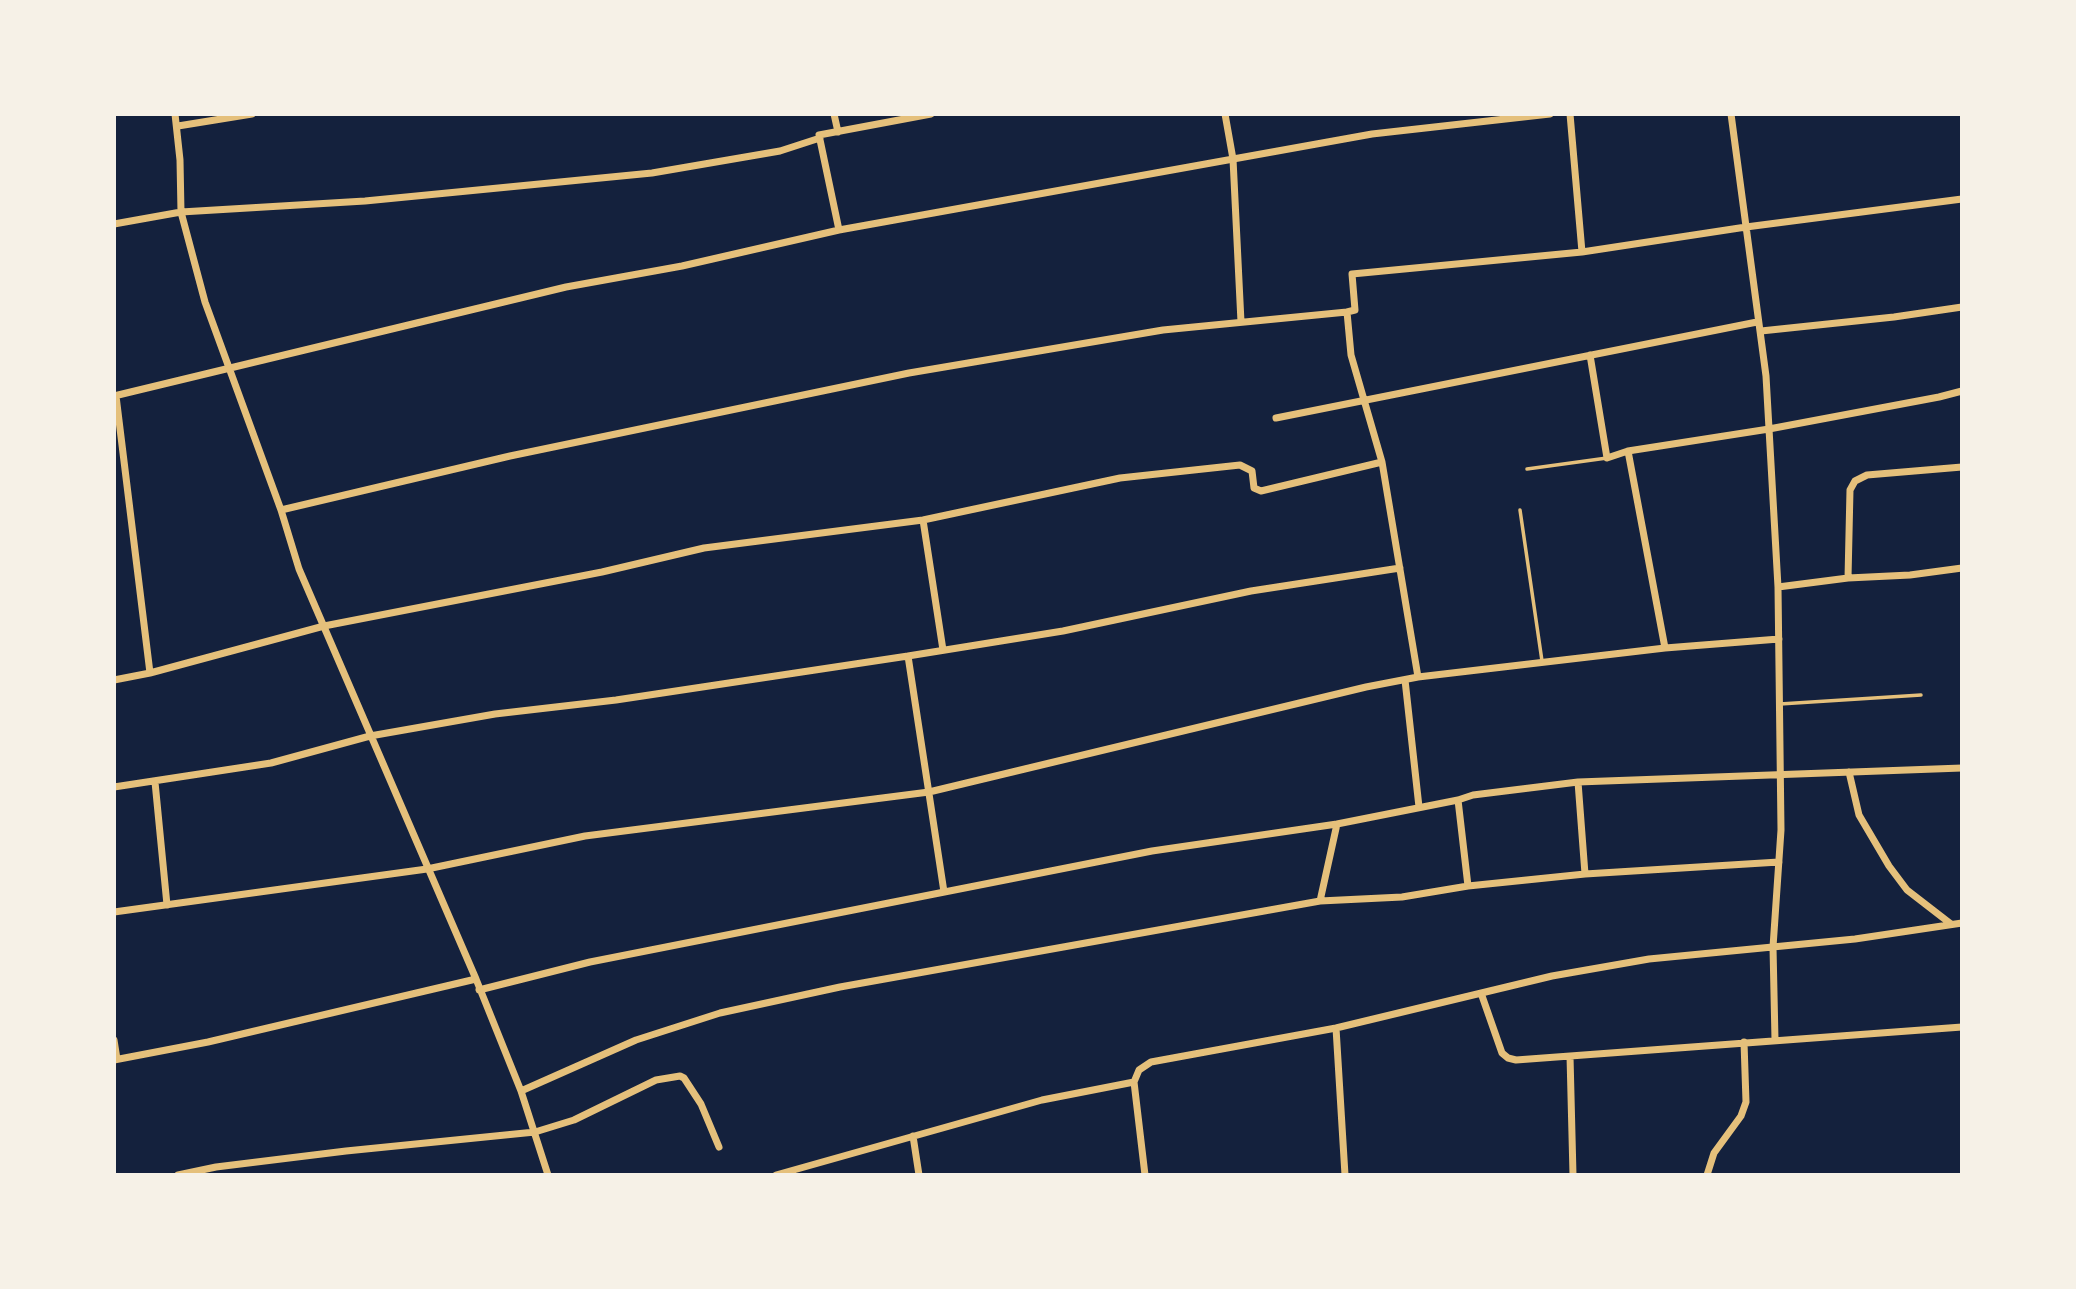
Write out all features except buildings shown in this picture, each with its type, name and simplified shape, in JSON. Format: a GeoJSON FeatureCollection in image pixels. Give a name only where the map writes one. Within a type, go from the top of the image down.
{"type":"FeatureCollection","features":[{"type":"Feature","properties":{"kind":"street"},"geometry":{"type":"LineString","coordinates":[[175,114],[178,126],[181,212],[205,302],[281,510],[299,569],[476,979],[521,1090],[548,1175]]}},
{"type":"Feature","properties":{"kind":"street"},"geometry":{"type":"LineString","coordinates":[[178,126],[252,114]]}},
{"type":"Feature","properties":{"kind":"street"},"geometry":{"type":"LineString","coordinates":[[834,114],[838,132]]}},
{"type":"Feature","properties":{"kind":"street"},"geometry":{"type":"LineString","coordinates":[[839,230],[819,135],[931,114]]}},
{"type":"Feature","properties":{"kind":"street"},"geometry":{"type":"LineString","coordinates":[[1225,114],[1233,159],[1241,322]]}},
{"type":"Feature","properties":{"kind":"street"},"geometry":{"type":"LineString","coordinates":[[150,673],[115,396],[566,288],[682,266],[839,230],[1372,134],[1550,114]]}},
{"type":"Feature","properties":{"kind":"street"},"geometry":{"type":"LineString","coordinates":[[1570,114],[1582,252]]}},
{"type":"Feature","properties":{"kind":"street"},"geometry":{"type":"LineString","coordinates":[[1731,114],[1761,331],[1777,587],[1781,774],[1773,947],[1775,1040]]}},
{"type":"Feature","properties":{"kind":"street"},"geometry":{"type":"LineString","coordinates":[[114,224],[181,212],[365,201],[652,173],[780,151],[820,138]]}},
{"type":"Feature","properties":{"kind":"street"},"geometry":{"type":"LineString","coordinates":[[281,510],[510,456],[909,373],[1163,330],[1347,312],[1355,310],[1352,274],[1582,252],[1746,227],[1962,199]]}},
{"type":"Feature","properties":{"kind":"street"},"geometry":{"type":"LineString","coordinates":[[1761,331],[1962,307]]}},
{"type":"Feature","properties":{"kind":"street"},"geometry":{"type":"LineString","coordinates":[[1347,312],[1351,355],[1382,462],[1418,677]]}},
{"type":"Feature","properties":{"kind":"street"},"geometry":{"type":"LineString","coordinates":[[1276,418],[1758,322]]}},
{"type":"Feature","properties":{"kind":"street"},"geometry":{"type":"LineString","coordinates":[[1590,355],[1607,458],[1628,451],[1769,429],[1962,391]]}},
{"type":"Feature","properties":{"kind":"street"},"geometry":{"type":"LineString","coordinates":[[1628,451],[1665,648]]}},
{"type":"Feature","properties":{"kind":"street"},"geometry":{"type":"LineString","coordinates":[[114,680],[150,673],[324,626],[602,572],[704,548],[923,520],[1120,478],[1240,466],[1252,471],[1254,488],[1261,491],[1382,462]]}},
{"type":"Feature","properties":{"kind":"street"},"geometry":{"type":"LineString","coordinates":[[1848,578],[1850,490],[1854,481],[1867,475],[1962,467]]}},
{"type":"Feature","properties":{"kind":"street"},"geometry":{"type":"LineString","coordinates":[[923,520],[943,650]]}},
{"type":"Feature","properties":{"kind":"street"},"geometry":{"type":"LineString","coordinates":[[114,787],[271,763],[370,736],[495,714],[616,700],[1063,631],[1251,591],[1400,568]]}},
{"type":"Feature","properties":{"kind":"street"},"geometry":{"type":"LineString","coordinates":[[1777,587],[1962,568]]}},
{"type":"Feature","properties":{"kind":"street"},"geometry":{"type":"LineString","coordinates":[[114,912],[427,869],[597,834],[929,792],[1366,687],[1418,677],[1665,648],[1779,639]]}},
{"type":"Feature","properties":{"kind":"street"},"geometry":{"type":"LineString","coordinates":[[908,656],[944,892]]}},
{"type":"Feature","properties":{"kind":"street"},"geometry":{"type":"LineString","coordinates":[[1405,680],[1419,807]]}},
{"type":"Feature","properties":{"kind":"street"},"geometry":{"type":"LineString","coordinates":[[479,989],[590,962],[1152,851],[1337,824],[1473,795],[1578,782],[1962,768]]}},
{"type":"Feature","properties":{"kind":"street"},"geometry":{"type":"LineString","coordinates":[[1849,772],[1859,816],[1889,866],[1908,890],[1951,924]]}},
{"type":"Feature","properties":{"kind":"street"},"geometry":{"type":"LineString","coordinates":[[155,782],[167,905]]}},
{"type":"Feature","properties":{"kind":"street"},"geometry":{"type":"LineString","coordinates":[[1578,782],[1585,874]]}},
{"type":"Feature","properties":{"kind":"street"},"geometry":{"type":"LineString","coordinates":[[1458,800],[1468,886]]}},
{"type":"Feature","properties":{"kind":"street"},"geometry":{"type":"LineString","coordinates":[[1320,901],[1337,824]]}},
{"type":"Feature","properties":{"kind":"street"},"geometry":{"type":"LineString","coordinates":[[521,1090],[636,1040],[720,1013],[840,987],[1320,901],[1402,897],[1468,886],[1585,874],[1779,862]]}},
{"type":"Feature","properties":{"kind":"street"},"geometry":{"type":"LineString","coordinates":[[1145,1175],[1134,1082],[1139,1070],[1151,1062],[1336,1028],[1552,976],[1649,959],[1854,939],[1962,923]]}},
{"type":"Feature","properties":{"kind":"street"},"geometry":{"type":"LineString","coordinates":[[114,1040],[115,1059],[208,1042],[476,979]]}},
{"type":"Feature","properties":{"kind":"street"},"geometry":{"type":"LineString","coordinates":[[1481,993],[1502,1053],[1508,1058],[1570,1056],[1962,1027]]}},
{"type":"Feature","properties":{"kind":"street"},"geometry":{"type":"LineString","coordinates":[[1336,1028],[1345,1175]]}},
{"type":"Feature","properties":{"kind":"street"},"geometry":{"type":"LineString","coordinates":[[1707,1175],[1714,1153],[1741,1116],[1746,1102],[1744,1042]]}},
{"type":"Feature","properties":{"kind":"street"},"geometry":{"type":"LineString","coordinates":[[1570,1056],[1573,1175]]}},
{"type":"Feature","properties":{"kind":"street"},"geometry":{"type":"LineString","coordinates":[[178,1175],[535,1132],[574,1120],[656,1080],[680,1076],[701,1104],[719,1147]]}},
{"type":"Feature","properties":{"kind":"street"},"geometry":{"type":"LineString","coordinates":[[777,1175],[1042,1100],[1134,1082]]}},
{"type":"Feature","properties":{"kind":"street"},"geometry":{"type":"LineString","coordinates":[[913,1136],[919,1175]]}},
{"type":"Feature","properties":{"kind":"lane"},"geometry":{"type":"LineString","coordinates":[[1527,469],[1607,458]]}},
{"type":"Feature","properties":{"kind":"lane"},"geometry":{"type":"LineString","coordinates":[[1520,510],[1542,662]]}},
{"type":"Feature","properties":{"kind":"lane"},"geometry":{"type":"LineString","coordinates":[[1780,704],[1921,695]]}}]}
